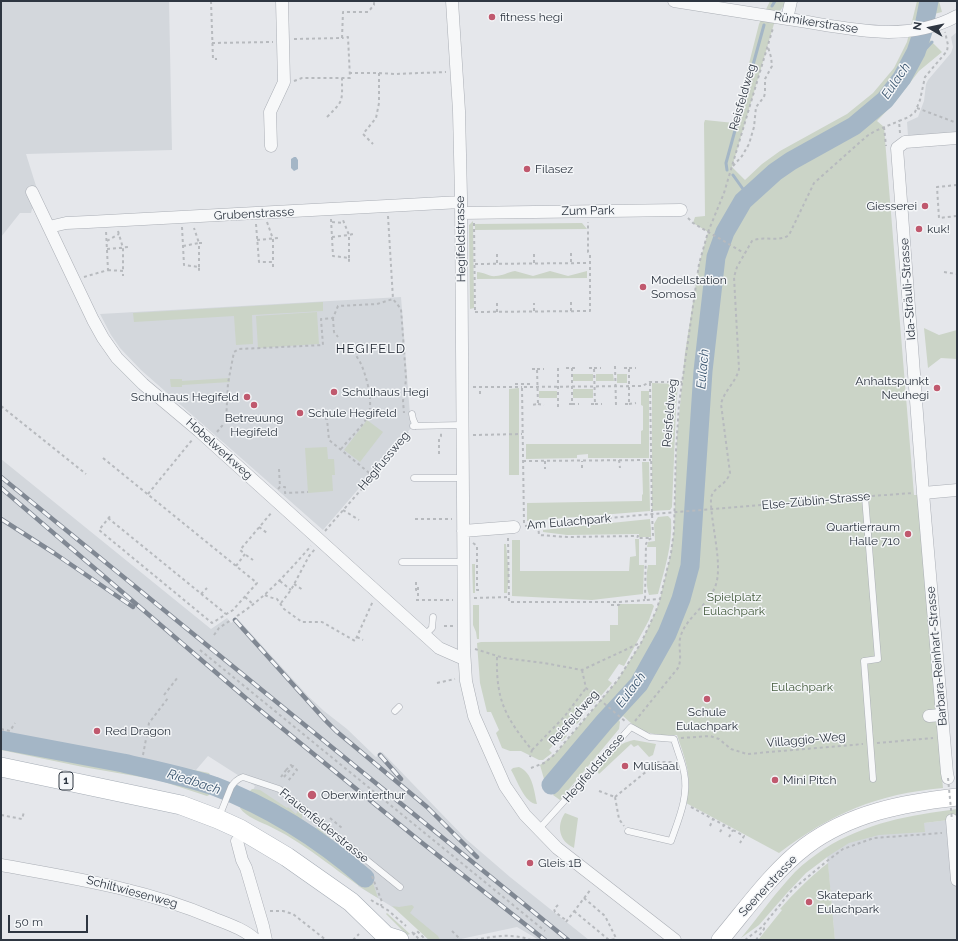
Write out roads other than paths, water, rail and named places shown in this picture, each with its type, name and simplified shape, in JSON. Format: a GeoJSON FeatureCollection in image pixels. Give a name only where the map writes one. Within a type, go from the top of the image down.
{"type":"FeatureCollection","features":[{"type":"Feature","properties":{"kind":"main road","name":"1"},"geometry":{"type":"LineString","coordinates":[[1,768],[181,805],[218,819],[287,857],[351,902],[390,939]]}},
{"type":"Feature","properties":{"kind":"main road","name":"Seenerstrasse"},"geometry":{"type":"LineString","coordinates":[[720,940],[772,878],[806,846],[826,833],[848,822],[890,808],[953,808]]}},
{"type":"Feature","properties":{"kind":"street"},"geometry":{"type":"LineString","coordinates":[[271,146],[270,112],[284,82],[282,1]]}},
{"type":"Feature","properties":{"kind":"street","name":"Hegifeldstrasse"},"geometry":{"type":"LineString","coordinates":[[452,1],[459,111],[464,654],[468,692],[479,729],[505,786],[525,815],[557,848],[675,940]]}},
{"type":"Feature","properties":{"kind":"street","name":"Rümikerstrasse"},"geometry":{"type":"LineString","coordinates":[[674,1],[876,32],[912,31],[937,25],[957,16]]}},
{"type":"Feature","properties":{"kind":"street"},"geometry":{"type":"LineString","coordinates":[[787,19],[791,1]]}},
{"type":"Feature","properties":{"kind":"street","name":"Ida-Sträuli-Strasse"},"geometry":{"type":"LineString","coordinates":[[923,492],[897,148],[905,142],[957,138]]}},
{"type":"Feature","properties":{"kind":"street","name":"Hobelwerkweg"},"geometry":{"type":"LineString","coordinates":[[32,192],[93,320],[117,358],[143,384],[278,497],[379,593],[440,648],[464,654]]}},
{"type":"Feature","properties":{"kind":"street","name":"Grubenstrasse"},"geometry":{"type":"LineString","coordinates":[[49,227],[66,223],[186,217],[260,214],[334,214],[388,206],[461,208]]}},
{"type":"Feature","properties":{"kind":"street","name":"Zum Park"},"geometry":{"type":"LineString","coordinates":[[461,208],[681,210]]}},
{"type":"Feature","properties":{"kind":"street"},"geometry":{"type":"LineString","coordinates":[[923,492],[957,490]]}},
{"type":"Feature","properties":{"kind":"street","name":"Barbara-Reinhart-Strasse"},"geometry":{"type":"LineString","coordinates":[[923,492],[948,778]]}},
{"type":"Feature","properties":{"kind":"street"},"geometry":{"type":"LineString","coordinates":[[463,531],[515,527]]}},
{"type":"Feature","properties":{"kind":"street"},"geometry":{"type":"LineString","coordinates":[[929,716],[942,715]]}},
{"type":"Feature","properties":{"kind":"street"},"geometry":{"type":"LineString","coordinates":[[953,808],[951,836],[957,880]]}},
{"type":"Feature","properties":{"kind":"street"},"geometry":{"type":"LineString","coordinates":[[237,841],[266,940]]}},
{"type":"Feature","properties":{"kind":"street","name":"Schiltwiesenweg"},"geometry":{"type":"LineString","coordinates":[[1,865],[93,881],[156,897],[184,906],[229,925],[248,934],[256,940]]}},
{"type":"Feature","properties":{"kind":"lane","name":"Hegifussweg"},"geometry":{"type":"LineString","coordinates":[[412,414],[414,426],[462,425]]}},
{"type":"Feature","properties":{"kind":"lane"},"geometry":{"type":"LineString","coordinates":[[414,478],[463,478]]}},
{"type":"Feature","properties":{"kind":"lane"},"geometry":{"type":"LineString","coordinates":[[865,497],[878,660],[864,661],[873,779]]}},
{"type":"Feature","properties":{"kind":"lane"},"geometry":{"type":"LineString","coordinates":[[402,562],[463,562]]}},
{"type":"Feature","properties":{"kind":"lane"},"geometry":{"type":"LineString","coordinates":[[425,635],[432,628],[432,617]]}},
{"type":"Feature","properties":{"kind":"lane","name":"Hegifeldstrasse"},"geometry":{"type":"LineString","coordinates":[[538,830],[630,727],[649,737],[674,739],[684,772],[686,789],[684,803],[671,841],[628,831]]}},
{"type":"Feature","properties":{"kind":"lane","name":"Frauenfelderstrasse"},"geometry":{"type":"LineString","coordinates":[[218,819],[231,787],[234,782],[243,777],[279,789],[400,887]]}},
{"type":"Feature","properties":{"kind":"water"},"geometry":{"type":"Polygon","coordinates":[[[294,157],[298,160],[298,169],[294,171],[291,168],[291,159],[294,157]]]}},
{"type":"Feature","properties":{"kind":"waterway"},"geometry":{"type":"LineString","coordinates":[[772,6],[775,1]]}},
{"type":"Feature","properties":{"kind":"waterway","name":"Eulach"},"geometry":{"type":"LineString","coordinates":[[551,785],[605,721],[639,684],[667,634],[681,599],[690,566],[703,371],[716,257],[725,232],[743,201],[775,172],[791,161],[854,126],[885,100],[902,78],[916,52],[923,31],[929,1]]}},
{"type":"Feature","properties":{"kind":"waterway"},"geometry":{"type":"LineString","coordinates":[[727,170],[726,163],[764,25]]}},
{"type":"Feature","properties":{"kind":"waterway"},"geometry":{"type":"LineString","coordinates":[[912,59],[919,56],[932,42]]}},
{"type":"Feature","properties":{"kind":"waterway"},"geometry":{"type":"LineString","coordinates":[[733,175],[748,196]]}},
{"type":"Feature","properties":{"kind":"waterway","name":"Riedbach"},"geometry":{"type":"LineString","coordinates":[[1,740],[123,763],[180,776],[214,786],[235,794],[294,825],[330,850],[365,878]]}},
{"type":"Feature","properties":{"kind":"railway"},"geometry":{"type":"LineString","coordinates":[[1,477],[568,940]]}},
{"type":"Feature","properties":{"kind":"railway"},"geometry":{"type":"LineString","coordinates":[[1,488],[255,706],[421,842],[545,940]]}},
{"type":"Feature","properties":{"kind":"railway"},"geometry":{"type":"LineString","coordinates":[[1,519],[133,607]]}},
{"type":"Feature","properties":{"kind":"railway"},"geometry":{"type":"LineString","coordinates":[[235,620],[336,731],[427,807],[477,857]]}},
{"type":"Feature","properties":{"kind":"railway"},"geometry":{"type":"LineString","coordinates":[[380,755],[401,779]]}},
{"type":"Feature","properties":{"kind":"place","name":"fitness hegi"},"geometry":{"type":"Point","coordinates":[492,17]}},
{"type":"Feature","properties":{"kind":"place","name":"Filasez"},"geometry":{"type":"Point","coordinates":[527,169]}},
{"type":"Feature","properties":{"kind":"place","name":"Giesserei"},"geometry":{"type":"Point","coordinates":[925,206]}},
{"type":"Feature","properties":{"kind":"place","name":"kuk!"},"geometry":{"type":"Point","coordinates":[919,229]}},
{"type":"Feature","properties":{"kind":"place","name":"Modellstation Somosa"},"geometry":{"type":"Point","coordinates":[643,287]}},
{"type":"Feature","properties":{"kind":"place","name":"Anhaltspunkt Neuhegi"},"geometry":{"type":"Point","coordinates":[937,388]}},
{"type":"Feature","properties":{"kind":"place","name":"Schulhaus Hegi"},"geometry":{"type":"Point","coordinates":[334,392]}},
{"type":"Feature","properties":{"kind":"place","name":"Schulhaus Hegifeld"},"geometry":{"type":"Point","coordinates":[247,397]}},
{"type":"Feature","properties":{"kind":"place","name":"Betreuung Hegifeld"},"geometry":{"type":"Point","coordinates":[254,405]}},
{"type":"Feature","properties":{"kind":"place","name":"Schule Hegifeld"},"geometry":{"type":"Point","coordinates":[300,413]}},
{"type":"Feature","properties":{"kind":"place","name":"Quartierraum Halle 710"},"geometry":{"type":"Point","coordinates":[908,534]}},
{"type":"Feature","properties":{"kind":"place","name":"Schule Eulachpark"},"geometry":{"type":"Point","coordinates":[707,699]}},
{"type":"Feature","properties":{"kind":"place","name":"Red Dragon"},"geometry":{"type":"Point","coordinates":[97,731]}},
{"type":"Feature","properties":{"kind":"place","name":"Mülisaal"},"geometry":{"type":"Point","coordinates":[625,766]}},
{"type":"Feature","properties":{"kind":"place","name":"Mini Pitch"},"geometry":{"type":"Point","coordinates":[775,780]}},
{"type":"Feature","properties":{"kind":"place","name":"Oberwinterthur"},"geometry":{"type":"Point","coordinates":[312,795]}},
{"type":"Feature","properties":{"kind":"place","name":"Gleis 1B"},"geometry":{"type":"Point","coordinates":[530,863]}},
{"type":"Feature","properties":{"kind":"place","name":"Skatepark Eulachpark"},"geometry":{"type":"Point","coordinates":[809,902]}},
{"type":"Feature","properties":{"kind":"district","name":"HEGIFELD"},"geometry":{"type":"Point","coordinates":[371,349]}},
{"type":"Feature","properties":{"kind":"park label","name":"Spielplatz Eulachpark"},"geometry":{"type":"Point","coordinates":[734,604]}},
{"type":"Feature","properties":{"kind":"park label","name":"Eulachpark"},"geometry":{"type":"Point","coordinates":[802,687]}}]}
